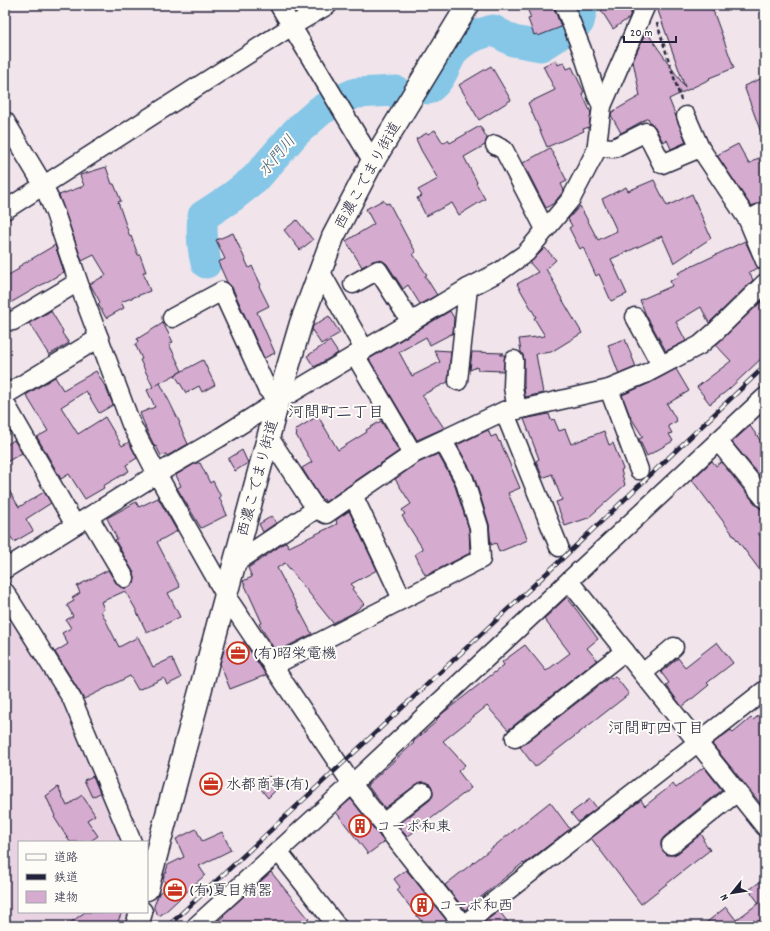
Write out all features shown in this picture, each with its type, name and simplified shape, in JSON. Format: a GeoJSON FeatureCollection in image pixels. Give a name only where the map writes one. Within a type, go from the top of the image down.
{"type":"FeatureCollection","features":[{"type":"Feature","properties":{"kind":"street"},"geometry":{"type":"LineString","coordinates":[[279,5],[373,162]]}},
{"type":"Feature","properties":{"kind":"street"},"geometry":{"type":"LineString","coordinates":[[5,210],[292,26],[328,5]]}},
{"type":"Feature","properties":{"kind":"street","name":"西濃こでまり街道"},"geometry":{"type":"LineString","coordinates":[[149,876],[226,596],[268,436],[301,323],[320,271],[333,237],[373,162],[468,5]]}},
{"type":"Feature","properties":{"kind":"street"},"geometry":{"type":"LineString","coordinates":[[5,569],[157,474],[468,288],[499,272],[526,253],[571,199],[596,151],[602,106],[646,5]]}},
{"type":"Feature","properties":{"kind":"street"},"geometry":{"type":"LineString","coordinates":[[567,13],[602,106]]}},
{"type":"Feature","properties":{"kind":"street"},"geometry":{"type":"LineString","coordinates":[[686,116],[700,148],[748,220],[765,261]]}},
{"type":"Feature","properties":{"kind":"street"},"geometry":{"type":"LineString","coordinates":[[5,121],[44,186],[131,424],[157,474],[226,596],[352,784],[463,926],[765,690]]}},
{"type":"Feature","properties":{"kind":"street"},"geometry":{"type":"LineString","coordinates":[[597,147],[614,148],[646,132],[662,164],[700,148]]}},
{"type":"Feature","properties":{"kind":"street"},"geometry":{"type":"LineString","coordinates":[[495,145],[504,150],[545,229]]}},
{"type":"Feature","properties":{"kind":"street"},"geometry":{"type":"LineString","coordinates":[[748,220],[765,211]]}},
{"type":"Feature","properties":{"kind":"street"},"geometry":{"type":"LineString","coordinates":[[353,284],[378,270],[411,322]]}},
{"type":"Feature","properties":{"kind":"street"},"geometry":{"type":"LineString","coordinates":[[320,271],[413,454]]}},
{"type":"Feature","properties":{"kind":"street"},"geometry":{"type":"LineString","coordinates":[[13,321],[78,282]]}},
{"type":"Feature","properties":{"kind":"street"},"geometry":{"type":"LineString","coordinates":[[268,436],[316,509],[326,514],[413,454],[511,411],[609,389],[646,374],[700,345],[765,283]]}},
{"type":"Feature","properties":{"kind":"street"},"geometry":{"type":"LineString","coordinates":[[458,381],[468,288]]}},
{"type":"Feature","properties":{"kind":"street"},"geometry":{"type":"LineString","coordinates":[[172,318],[222,291],[267,389],[278,401]]}},
{"type":"Feature","properties":{"kind":"street"},"geometry":{"type":"LineString","coordinates":[[635,317],[661,365]]}},
{"type":"Feature","properties":{"kind":"street"},"geometry":{"type":"LineString","coordinates":[[5,395],[99,338]]}},
{"type":"Feature","properties":{"kind":"street"},"geometry":{"type":"LineString","coordinates":[[514,360],[511,411],[559,547]]}},
{"type":"Feature","properties":{"kind":"street"},"geometry":{"type":"LineString","coordinates":[[609,389],[639,470]]}},
{"type":"Feature","properties":{"kind":"street"},"geometry":{"type":"LineString","coordinates":[[196,926],[352,784],[765,397]]}},
{"type":"Feature","properties":{"kind":"street"},"geometry":{"type":"LineString","coordinates":[[5,403],[82,521],[125,578]]}},
{"type":"Feature","properties":{"kind":"street"},"geometry":{"type":"LineString","coordinates":[[273,666],[481,559],[479,527],[464,479],[443,441]]}},
{"type":"Feature","properties":{"kind":"street"},"geometry":{"type":"LineString","coordinates":[[718,441],[765,499]]}},
{"type":"Feature","properties":{"kind":"street"},"geometry":{"type":"LineString","coordinates":[[353,495],[402,599]]}},
{"type":"Feature","properties":{"kind":"street"},"geometry":{"type":"LineString","coordinates":[[234,564],[316,509]]}},
{"type":"Feature","properties":{"kind":"street"},"geometry":{"type":"LineString","coordinates":[[569,581],[765,827]]}},
{"type":"Feature","properties":{"kind":"street"},"geometry":{"type":"LineString","coordinates":[[5,592],[72,699],[132,841]]}},
{"type":"Feature","properties":{"kind":"street"},"geometry":{"type":"LineString","coordinates":[[643,673],[674,646]]}},
{"type":"Feature","properties":{"kind":"street"},"geometry":{"type":"LineString","coordinates":[[515,738],[625,651]]}},
{"type":"Feature","properties":{"kind":"street"},"geometry":{"type":"LineString","coordinates":[[383,823],[423,792]]}},
{"type":"Feature","properties":{"kind":"street"},"geometry":{"type":"LineString","coordinates":[[672,845],[737,792]]}},
{"type":"Feature","properties":{"kind":"street"},"geometry":{"type":"LineString","coordinates":[[278,851],[337,926]]}},
{"type":"Feature","properties":{"kind":"street"},"geometry":{"type":"LineString","coordinates":[[137,926],[141,913]]}},
{"type":"Feature","properties":{"kind":"path"},"geometry":{"type":"LineString","coordinates":[[656,20],[686,116]]}},
{"type":"Feature","properties":{"kind":"shaded area"},"geometry":{"type":"Polygon","coordinates":[[[5,599],[82,733],[129,841],[18,841],[18,913],[129,913],[125,926],[5,926],[5,599]]]}},
{"type":"Feature","properties":{"kind":"building"},"geometry":{"type":"Polygon","coordinates":[[[536,5],[553,5],[561,27],[538,36],[537,34],[534,35],[528,19],[531,18],[527,8],[536,5]]]}},
{"type":"Feature","properties":{"kind":"building"},"geometry":{"type":"Polygon","coordinates":[[[609,5],[629,5],[632,10],[629,18],[613,29],[601,10],[609,5]]]}},
{"type":"Feature","properties":{"kind":"building"},"geometry":{"type":"Polygon","coordinates":[[[656,5],[711,5],[734,68],[709,78],[710,79],[669,99],[686,142],[671,149],[667,140],[663,142],[648,118],[621,133],[611,115],[612,112],[640,96],[633,61],[646,31],[685,87],[656,5]]]}},
{"type":"Feature","properties":{"kind":"building"},"geometry":{"type":"Polygon","coordinates":[[[556,60],[558,65],[564,62],[567,69],[572,67],[584,92],[582,93],[591,113],[589,127],[583,129],[584,131],[547,147],[528,103],[555,90],[543,66],[556,60]]]}},
{"type":"Feature","properties":{"kind":"building"},"geometry":{"type":"Polygon","coordinates":[[[491,66],[511,100],[479,120],[459,85],[491,66]]]}},
{"type":"Feature","properties":{"kind":"building"},"geometry":{"type":"Polygon","coordinates":[[[765,77],[765,138],[763,138],[744,86],[765,77]]]}},
{"type":"Feature","properties":{"kind":"building"},"geometry":{"type":"Polygon","coordinates":[[[480,126],[487,138],[485,145],[464,157],[485,199],[459,215],[452,203],[426,216],[417,198],[422,196],[418,190],[438,179],[416,139],[435,130],[443,143],[448,140],[450,143],[480,126]]]}},
{"type":"Feature","properties":{"kind":"building"},"geometry":{"type":"Polygon","coordinates":[[[738,144],[749,164],[758,158],[765,168],[765,201],[751,206],[717,155],[738,144]]]}},
{"type":"Feature","properties":{"kind":"building"},"geometry":{"type":"Polygon","coordinates":[[[550,148],[567,181],[561,184],[564,190],[562,193],[554,203],[546,208],[523,163],[550,148]]]}},
{"type":"Feature","properties":{"kind":"building"},"geometry":{"type":"Polygon","coordinates":[[[106,167],[112,184],[114,184],[121,201],[118,202],[130,237],[131,236],[138,255],[140,255],[146,272],[143,272],[150,291],[121,302],[124,308],[106,318],[98,304],[100,302],[90,284],[106,275],[94,255],[82,261],[59,195],[84,186],[80,175],[106,167]]]}},
{"type":"Feature","properties":{"kind":"building"},"geometry":{"type":"Polygon","coordinates":[[[654,180],[667,206],[692,194],[711,238],[674,263],[662,236],[611,259],[627,294],[611,301],[599,274],[596,276],[583,247],[580,249],[569,228],[572,226],[568,219],[580,206],[598,240],[617,231],[602,199],[626,187],[628,191],[654,180]]]}},
{"type":"Feature","properties":{"kind":"building"},"geometry":{"type":"Polygon","coordinates":[[[383,200],[386,204],[389,203],[416,252],[413,254],[427,275],[425,276],[437,295],[420,304],[408,285],[403,289],[387,264],[383,261],[373,261],[362,267],[346,241],[374,224],[366,209],[383,200]]]}},
{"type":"Feature","properties":{"kind":"building"},"geometry":{"type":"Polygon","coordinates":[[[297,220],[313,240],[300,250],[284,230],[297,220]]]}},
{"type":"Feature","properties":{"kind":"building"},"geometry":{"type":"Polygon","coordinates":[[[233,233],[249,268],[252,266],[261,285],[259,286],[269,306],[257,312],[275,353],[264,358],[232,287],[227,282],[218,262],[225,259],[216,240],[233,233]]]}},
{"type":"Feature","properties":{"kind":"building"},"geometry":{"type":"Polygon","coordinates":[[[745,241],[758,268],[749,272],[753,280],[709,323],[701,307],[676,322],[686,341],[666,351],[646,315],[640,300],[672,286],[670,281],[680,276],[678,273],[745,241]]]}},
{"type":"Feature","properties":{"kind":"building"},"geometry":{"type":"Polygon","coordinates":[[[55,245],[64,272],[5,306],[5,277],[19,269],[18,267],[55,245]]]}},
{"type":"Feature","properties":{"kind":"building"},"geometry":{"type":"Polygon","coordinates":[[[545,248],[556,260],[546,269],[582,333],[551,352],[536,354],[543,393],[525,397],[524,360],[519,339],[545,336],[517,284],[538,272],[530,263],[545,248]]]}},
{"type":"Feature","properties":{"kind":"building"},"geometry":{"type":"Polygon","coordinates":[[[762,301],[765,307],[765,355],[728,390],[710,404],[697,387],[731,361],[716,345],[762,301]]]}},
{"type":"Feature","properties":{"kind":"building"},"geometry":{"type":"Polygon","coordinates":[[[51,311],[69,343],[49,355],[29,323],[51,311]]]}},
{"type":"Feature","properties":{"kind":"building"},"geometry":{"type":"Polygon","coordinates":[[[450,311],[454,318],[453,333],[430,345],[426,337],[399,352],[412,376],[440,362],[434,350],[451,351],[448,382],[422,395],[444,428],[417,440],[369,359],[450,311]]]}},
{"type":"Feature","properties":{"kind":"building"},"geometry":{"type":"Polygon","coordinates":[[[329,316],[340,333],[321,344],[312,330],[313,326],[329,316]]]}},
{"type":"Feature","properties":{"kind":"building"},"geometry":{"type":"Polygon","coordinates":[[[163,323],[173,342],[169,344],[182,371],[156,385],[160,383],[180,423],[179,424],[188,444],[167,456],[166,454],[161,456],[156,446],[155,447],[140,413],[155,407],[147,390],[153,387],[140,360],[142,359],[135,344],[138,342],[137,339],[163,323]]]}},
{"type":"Feature","properties":{"kind":"building"},"geometry":{"type":"Polygon","coordinates":[[[625,339],[636,367],[619,374],[608,345],[625,339]]]}},
{"type":"Feature","properties":{"kind":"building"},"geometry":{"type":"Polygon","coordinates":[[[330,341],[338,353],[314,367],[307,356],[330,341]]]}},
{"type":"Feature","properties":{"kind":"building"},"geometry":{"type":"Polygon","coordinates":[[[472,352],[504,353],[500,355],[505,355],[503,371],[478,370],[477,367],[470,370],[472,352]]]}},
{"type":"Feature","properties":{"kind":"building"},"geometry":{"type":"Polygon","coordinates":[[[203,360],[215,385],[202,392],[199,386],[186,393],[175,375],[203,360]]]}},
{"type":"Feature","properties":{"kind":"building"},"geometry":{"type":"Polygon","coordinates":[[[676,369],[689,391],[667,404],[677,421],[668,426],[672,433],[669,434],[673,441],[647,456],[639,439],[643,437],[630,416],[622,395],[650,383],[676,369]]]}},
{"type":"Feature","properties":{"kind":"building"},"geometry":{"type":"Polygon","coordinates":[[[96,371],[106,388],[113,405],[99,413],[86,391],[61,407],[78,434],[105,417],[122,446],[129,442],[137,458],[126,465],[129,471],[103,486],[104,488],[85,499],[69,474],[61,479],[37,437],[48,431],[26,395],[55,377],[63,390],[96,371]]]}},
{"type":"Feature","properties":{"kind":"building"},"geometry":{"type":"Polygon","coordinates":[[[549,414],[551,420],[554,419],[559,431],[565,429],[571,444],[604,431],[609,445],[613,443],[623,469],[621,470],[625,485],[588,518],[565,526],[556,502],[562,500],[552,474],[543,478],[536,461],[539,459],[524,419],[549,414]]]}},
{"type":"Feature","properties":{"kind":"building"},"geometry":{"type":"Polygon","coordinates":[[[318,416],[338,450],[367,432],[366,430],[381,421],[399,451],[325,502],[324,499],[322,500],[302,468],[312,462],[296,435],[295,430],[318,416]]]}},
{"type":"Feature","properties":{"kind":"building"},"geometry":{"type":"Polygon","coordinates":[[[750,426],[765,447],[765,482],[732,442],[750,426]]]}},
{"type":"Feature","properties":{"kind":"building"},"geometry":{"type":"Polygon","coordinates":[[[488,430],[491,437],[496,435],[499,442],[500,441],[520,488],[508,493],[528,540],[499,552],[496,543],[491,545],[489,524],[474,476],[457,445],[488,430]]]}},
{"type":"Feature","properties":{"kind":"building"},"geometry":{"type":"Polygon","coordinates":[[[14,440],[22,453],[5,463],[5,446],[14,440]]]}},
{"type":"Feature","properties":{"kind":"building"},"geometry":{"type":"Polygon","coordinates":[[[242,450],[248,463],[235,471],[228,459],[242,450]]]}},
{"type":"Feature","properties":{"kind":"building"},"geometry":{"type":"Polygon","coordinates":[[[438,454],[454,483],[469,529],[470,553],[425,575],[415,554],[423,549],[402,516],[405,514],[402,510],[411,504],[395,479],[418,463],[438,454]]]}},
{"type":"Feature","properties":{"kind":"building"},"geometry":{"type":"Polygon","coordinates":[[[712,461],[716,466],[721,462],[757,506],[761,509],[765,509],[765,528],[758,533],[765,542],[765,577],[692,480],[712,461]]]}},
{"type":"Feature","properties":{"kind":"building"},"geometry":{"type":"Polygon","coordinates":[[[196,463],[200,463],[210,483],[213,481],[221,497],[219,497],[227,515],[201,528],[177,488],[181,486],[176,475],[196,463]]]}},
{"type":"Feature","properties":{"kind":"building"},"geometry":{"type":"Polygon","coordinates":[[[5,484],[19,507],[44,492],[51,503],[26,519],[33,531],[14,542],[5,528],[5,484]]]}},
{"type":"Feature","properties":{"kind":"building"},"geometry":{"type":"Polygon","coordinates":[[[158,498],[177,531],[157,542],[180,587],[168,593],[180,617],[147,633],[125,591],[101,602],[104,609],[101,611],[119,647],[138,637],[153,667],[172,658],[181,678],[167,685],[164,678],[138,690],[130,676],[84,699],[55,652],[68,644],[62,633],[71,628],[66,620],[73,616],[67,605],[74,601],[72,598],[80,593],[77,586],[108,570],[120,587],[130,587],[134,583],[134,573],[115,540],[117,539],[107,518],[136,502],[139,507],[158,498]]]}},
{"type":"Feature","properties":{"kind":"building"},"geometry":{"type":"Polygon","coordinates":[[[349,511],[377,570],[351,584],[354,587],[352,589],[364,604],[353,613],[333,623],[285,563],[277,568],[312,634],[276,652],[259,624],[262,623],[243,581],[252,577],[248,568],[286,542],[289,547],[337,524],[336,520],[349,511]]]}},
{"type":"Feature","properties":{"kind":"building"},"geometry":{"type":"Polygon","coordinates":[[[272,516],[276,523],[263,532],[259,524],[272,516]]]}},
{"type":"Feature","properties":{"kind":"building"},"geometry":{"type":"Polygon","coordinates":[[[567,597],[598,639],[587,648],[597,660],[508,730],[487,706],[443,741],[465,765],[458,771],[471,788],[407,837],[398,825],[430,800],[433,796],[431,785],[427,782],[417,784],[385,808],[367,785],[414,743],[413,742],[437,721],[436,720],[443,713],[504,665],[502,662],[525,645],[546,671],[570,653],[544,619],[567,597]]]}},
{"type":"Feature","properties":{"kind":"building"},"geometry":{"type":"Polygon","coordinates":[[[244,642],[266,675],[230,689],[220,664],[224,650],[244,642]]]}},
{"type":"Feature","properties":{"kind":"building"},"geometry":{"type":"Polygon","coordinates":[[[717,642],[733,663],[707,683],[709,685],[682,707],[666,685],[669,683],[661,672],[678,658],[685,667],[717,642]]]}},
{"type":"Feature","properties":{"kind":"building"},"geometry":{"type":"Polygon","coordinates":[[[615,676],[629,694],[535,767],[520,747],[610,677],[611,679],[615,676]]]}},
{"type":"Feature","properties":{"kind":"building"},"geometry":{"type":"Polygon","coordinates":[[[765,711],[765,809],[712,744],[731,730],[733,733],[751,718],[753,720],[765,711]]]}},
{"type":"Feature","properties":{"kind":"building"},"geometry":{"type":"Polygon","coordinates":[[[704,767],[722,790],[664,837],[661,841],[661,846],[667,855],[673,855],[678,853],[701,834],[710,850],[641,904],[591,838],[641,800],[645,806],[673,784],[676,788],[704,767]]]}},
{"type":"Feature","properties":{"kind":"building"},"geometry":{"type":"Polygon","coordinates":[[[93,776],[100,793],[92,797],[84,780],[93,776]]]}},
{"type":"Feature","properties":{"kind":"building"},"geometry":{"type":"Polygon","coordinates":[[[269,776],[279,787],[268,798],[257,784],[269,776]]]}},
{"type":"Feature","properties":{"kind":"building"},"geometry":{"type":"Polygon","coordinates":[[[58,787],[67,806],[82,795],[95,815],[87,820],[98,836],[90,841],[69,841],[54,817],[55,816],[46,796],[58,787]]]}},
{"type":"Feature","properties":{"kind":"building","name":"コーポ和東"},"geometry":{"type":"Polygon","coordinates":[[[351,799],[384,842],[368,854],[336,812],[351,799]]]}},
{"type":"Feature","properties":{"kind":"building"},"geometry":{"type":"Polygon","coordinates":[[[590,799],[597,808],[578,822],[571,813],[590,799]]]}},
{"type":"Feature","properties":{"kind":"building"},"geometry":{"type":"Polygon","coordinates":[[[550,802],[570,829],[524,864],[523,863],[465,910],[445,885],[550,802]]]}},
{"type":"Feature","properties":{"kind":"building"},"geometry":{"type":"Polygon","coordinates":[[[196,829],[202,841],[222,832],[231,850],[199,866],[205,875],[159,916],[154,909],[154,906],[159,893],[167,887],[163,879],[165,873],[167,873],[166,871],[168,865],[184,857],[176,839],[196,829]]]}},
{"type":"Feature","properties":{"kind":"building","name":"コーポ和西"},"geometry":{"type":"Polygon","coordinates":[[[406,870],[451,926],[425,926],[397,890],[400,887],[394,879],[406,870]]]}},
{"type":"Feature","properties":{"kind":"building"},"geometry":{"type":"Polygon","coordinates":[[[271,872],[309,919],[300,926],[212,926],[224,916],[223,915],[271,872]]]}},
{"type":"Feature","properties":{"kind":"building"},"geometry":{"type":"Polygon","coordinates":[[[765,878],[765,926],[702,926],[726,907],[736,920],[759,903],[749,890],[765,878]]]}},
{"type":"Feature","properties":{"kind":"building"},"geometry":{"type":"Polygon","coordinates":[[[499,911],[511,926],[479,926],[499,911]]]}},
{"type":"Feature","properties":{"kind":"building"},"geometry":{"type":"Polygon","coordinates":[[[84,913],[122,913],[116,926],[66,926],[84,913]]]}},
{"type":"Feature","properties":{"kind":"waterway","name":"水門川"},"geometry":{"type":"LineString","coordinates":[[428,89],[438,80],[456,48],[469,39],[493,30],[513,41],[541,46],[579,22],[583,5]]}},
{"type":"Feature","properties":{"kind":"waterway","name":"水門川"},"geometry":{"type":"LineString","coordinates":[[206,263],[202,240],[203,216],[232,197],[255,179],[296,132],[321,110],[356,93],[396,91]]}},
{"type":"Feature","properties":{"kind":"railway"},"geometry":{"type":"LineString","coordinates":[[168,926],[564,557],[765,366]]}},
{"type":"Feature","properties":{"kind":"place","name":"(有)昭栄電機"},"geometry":{"type":"Point","coordinates":[238,653]}},
{"type":"Feature","properties":{"kind":"place","name":"水都商事(有)"},"geometry":{"type":"Point","coordinates":[211,784]}},
{"type":"Feature","properties":{"kind":"place","name":"コーポ和東"},"geometry":{"type":"Point","coordinates":[360,826]}},
{"type":"Feature","properties":{"kind":"place","name":"(有)夏目精器"},"geometry":{"type":"Point","coordinates":[175,890]}},
{"type":"Feature","properties":{"kind":"place","name":"コーポ和西"},"geometry":{"type":"Point","coordinates":[422,905]}},
{"type":"Feature","properties":{"kind":"district","name":"河間町二丁目"},"geometry":{"type":"Point","coordinates":[336,411]}},
{"type":"Feature","properties":{"kind":"district","name":"河間町四丁目"},"geometry":{"type":"Point","coordinates":[656,727]}}]}
